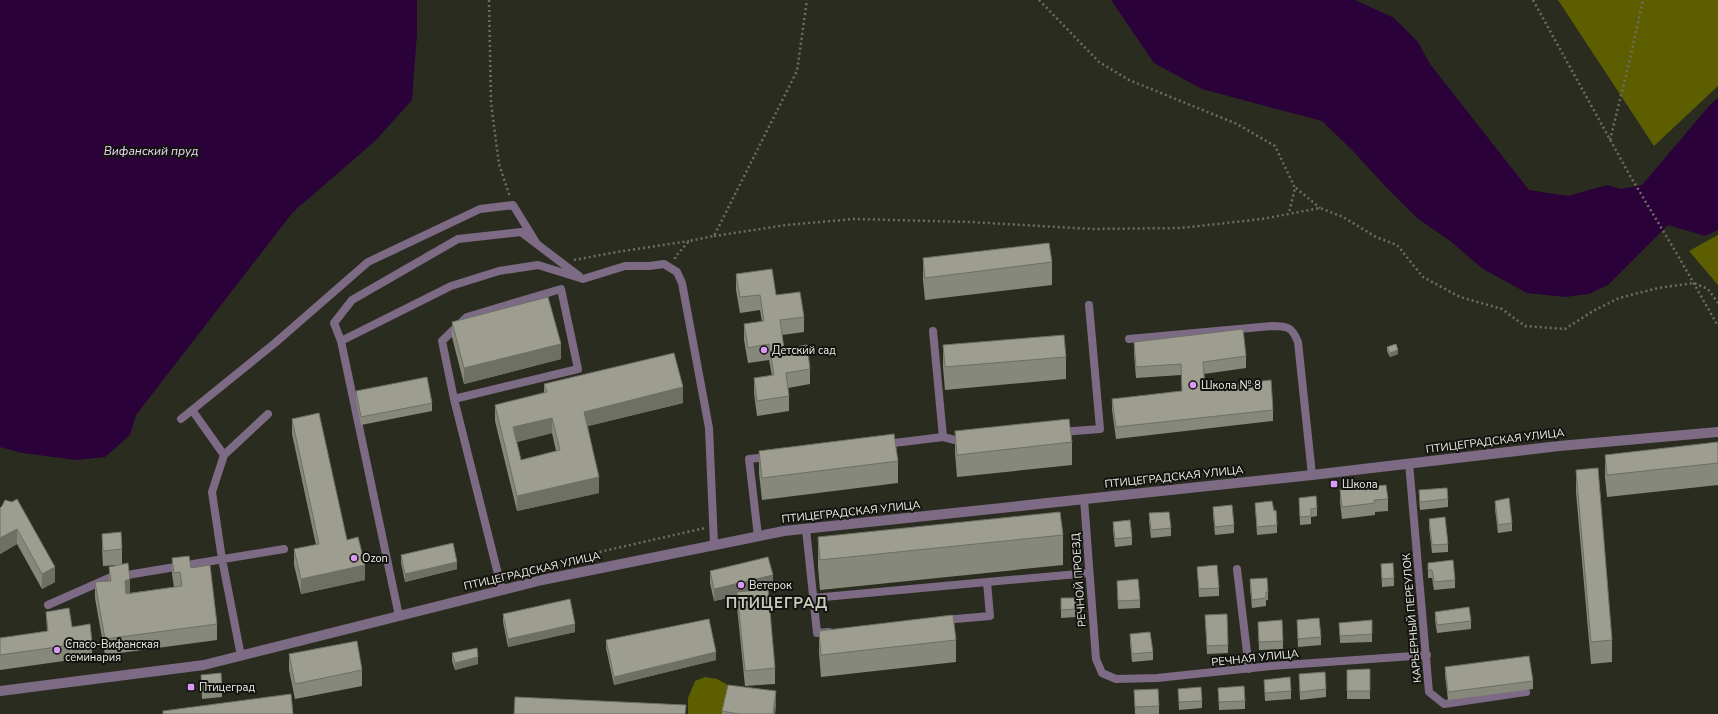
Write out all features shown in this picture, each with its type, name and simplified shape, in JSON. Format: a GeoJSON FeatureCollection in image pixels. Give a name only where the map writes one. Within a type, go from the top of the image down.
{"type":"FeatureCollection","features":[{"type":"Feature","properties":{"kind":"street","name":"ПТИЦЕГРАДСКАЯ УЛИЦА"},"geometry":{"type":"LineString","coordinates":[[0,691],[204,665],[587,570],[714,544],[806,528],[1312,475],[1559,446],[1718,432]]}},
{"type":"Feature","properties":{"kind":"lane"},"geometry":{"type":"LineString","coordinates":[[182,419],[275,343],[368,262],[480,209],[513,205],[537,244]]}},
{"type":"Feature","properties":{"kind":"lane"},"geometry":{"type":"LineString","coordinates":[[399,616],[341,341],[334,323],[352,300],[458,239],[521,232],[583,279]]}},
{"type":"Feature","properties":{"kind":"lane"},"geometry":{"type":"LineString","coordinates":[[341,341],[451,286],[499,270],[538,265],[583,279],[625,266],[649,266],[664,264],[677,272],[682,283],[709,428],[714,544]]}},
{"type":"Feature","properties":{"kind":"lane"},"geometry":{"type":"LineString","coordinates":[[454,400],[578,369],[561,289],[467,318],[442,341],[454,400],[502,590]]}},
{"type":"Feature","properties":{"kind":"lane"},"geometry":{"type":"LineString","coordinates":[[1053,433],[1100,429],[1089,305]]}},
{"type":"Feature","properties":{"kind":"lane"},"geometry":{"type":"LineString","coordinates":[[1130,339],[1272,326],[1285,326],[1294,332],[1298,342],[1312,475]]}},
{"type":"Feature","properties":{"kind":"lane"},"geometry":{"type":"LineString","coordinates":[[933,331],[943,437]]}},
{"type":"Feature","properties":{"kind":"lane"},"geometry":{"type":"LineString","coordinates":[[192,410],[224,455]]}},
{"type":"Feature","properties":{"kind":"lane"},"geometry":{"type":"LineString","coordinates":[[241,656],[222,559],[212,492],[224,455],[268,414]]}},
{"type":"Feature","properties":{"kind":"lane"},"geometry":{"type":"LineString","coordinates":[[881,444],[943,437],[959,441],[975,440]]}},
{"type":"Feature","properties":{"kind":"lane"},"geometry":{"type":"LineString","coordinates":[[758,536],[749,459],[780,455]]}},
{"type":"Feature","properties":{"kind":"lane","name":"КАРЬЕРНЫЙ ПЕРЕУЛОК"},"geometry":{"type":"LineString","coordinates":[[1409,463],[1427,655],[1429,692],[1444,704],[1526,692]]}},
{"type":"Feature","properties":{"kind":"lane","name":"РЕЧНОЙ ПРОЕЗД"},"geometry":{"type":"LineString","coordinates":[[1084,499],[1096,659]]}},
{"type":"Feature","properties":{"kind":"lane"},"geometry":{"type":"LineString","coordinates":[[806,528],[817,633],[840,631]]}},
{"type":"Feature","properties":{"kind":"lane"},"geometry":{"type":"LineString","coordinates":[[48,605],[109,578],[284,549]]}},
{"type":"Feature","properties":{"kind":"lane"},"geometry":{"type":"LineString","coordinates":[[1237,569],[1249,669]]}},
{"type":"Feature","properties":{"kind":"lane"},"geometry":{"type":"LineString","coordinates":[[813,598],[1089,573]]}},
{"type":"Feature","properties":{"kind":"lane"},"geometry":{"type":"LineString","coordinates":[[935,621],[990,616],[987,582]]}},
{"type":"Feature","properties":{"kind":"lane","name":"РЕЧНАЯ УЛИЦА"},"geometry":{"type":"LineString","coordinates":[[1096,659],[1102,673],[1116,679],[1157,678],[1271,666],[1427,655]]}},
{"type":"Feature","properties":{"kind":"path"},"geometry":{"type":"LineString","coordinates":[[489,0],[491,103],[499,164],[513,205]]}},
{"type":"Feature","properties":{"kind":"path"},"geometry":{"type":"LineString","coordinates":[[714,236],[797,71],[807,0]]}},
{"type":"Feature","properties":{"kind":"path"},"geometry":{"type":"LineString","coordinates":[[1039,0],[1099,62],[1129,80],[1237,124],[1275,146],[1295,188],[1320,208],[1342,217],[1376,237],[1397,245],[1423,277],[1460,297],[1502,309],[1526,326],[1565,329],[1593,311],[1620,298],[1658,288],[1694,283],[1708,289],[1718,303]]}},
{"type":"Feature","properties":{"kind":"path"},"geometry":{"type":"LineString","coordinates":[[1532,0],[1629,174],[1718,326]]}},
{"type":"Feature","properties":{"kind":"path"},"geometry":{"type":"LineString","coordinates":[[1610,140],[1630,59],[1642,0]]}},
{"type":"Feature","properties":{"kind":"path"},"geometry":{"type":"LineString","coordinates":[[1289,213],[1295,188]]}},
{"type":"Feature","properties":{"kind":"path"},"geometry":{"type":"LineString","coordinates":[[559,261],[786,225],[854,219],[971,222],[1092,229],[1181,228],[1262,219],[1320,208]]}},
{"type":"Feature","properties":{"kind":"path"},"geometry":{"type":"LineString","coordinates":[[677,272],[675,257],[690,241]]}},
{"type":"Feature","properties":{"kind":"path"},"geometry":{"type":"LineString","coordinates":[[498,575],[713,527]]}},
{"type":"Feature","properties":{"kind":"shaded area"},"geometry":{"type":"Polygon","coordinates":[[[1558,0],[1718,0],[1718,86],[1654,146],[1558,0]]]}},
{"type":"Feature","properties":{"kind":"shaded area"},"geometry":{"type":"Polygon","coordinates":[[[1718,235],[1718,285],[1689,251],[1718,235]]]}},
{"type":"Feature","properties":{"kind":"shaded area"},"geometry":{"type":"Polygon","coordinates":[[[705,677],[717,679],[728,685],[729,693],[724,714],[688,714],[688,698],[695,681],[705,677]]]}},
{"type":"Feature","properties":{"kind":"water","name":"Вифанский пруд"},"geometry":{"type":"Polygon","coordinates":[[[0,0],[417,0],[417,34],[412,100],[375,141],[293,212],[136,415],[130,435],[105,457],[77,460],[22,453],[0,447],[0,0]]]}},
{"type":"Feature","properties":{"kind":"water"},"geometry":{"type":"Polygon","coordinates":[[[1111,0],[1355,0],[1394,18],[1418,42],[1430,64],[1529,190],[1568,196],[1607,185],[1621,189],[1642,185],[1709,106],[1718,98],[1718,230],[1705,236],[1668,225],[1608,285],[1589,294],[1565,297],[1527,293],[1483,269],[1449,240],[1418,219],[1322,121],[1202,89],[1154,63],[1111,0]]]}},
{"type":"Feature","properties":{"kind":"building"},"geometry":{"type":"Polygon","coordinates":[[[1049,243],[1052,262],[925,278],[923,258],[1049,243]]]}},
{"type":"Feature","properties":{"kind":"building"},"geometry":{"type":"Polygon","coordinates":[[[772,269],[776,295],[800,292],[804,317],[780,320],[784,349],[807,345],[810,369],[786,373],[789,396],[757,401],[754,378],[774,375],[769,344],[748,348],[744,324],[764,321],[760,295],[740,297],[736,274],[772,269]]]}},
{"type":"Feature","properties":{"kind":"building"},"geometry":{"type":"Polygon","coordinates":[[[548,297],[561,344],[464,368],[452,322],[548,297]]]}},
{"type":"Feature","properties":{"kind":"building","name":"Школа № 8"},"geometry":{"type":"Polygon","coordinates":[[[1243,329],[1246,356],[1203,362],[1205,388],[1271,380],[1273,410],[1116,427],[1112,399],[1182,391],[1181,364],[1136,367],[1134,342],[1243,329]]]}},
{"type":"Feature","properties":{"kind":"building"},"geometry":{"type":"Polygon","coordinates":[[[1064,335],[1066,357],[945,367],[943,345],[1064,335]]]}},
{"type":"Feature","properties":{"kind":"building"},"geometry":{"type":"Polygon","coordinates":[[[1396,344],[1398,350],[1390,353],[1387,347],[1396,344]]]}},
{"type":"Feature","properties":{"kind":"building"},"geometry":{"type":"Polygon","coordinates":[[[674,353],[683,387],[584,412],[599,477],[517,496],[495,405],[547,392],[544,384],[674,353]],[[552,418],[513,427],[521,460],[560,450],[552,418]]]}},
{"type":"Feature","properties":{"kind":"building"},"geometry":{"type":"Polygon","coordinates":[[[427,377],[432,403],[361,417],[356,391],[427,377]]]}},
{"type":"Feature","properties":{"kind":"building"},"geometry":{"type":"Polygon","coordinates":[[[319,413],[347,540],[358,537],[365,565],[301,579],[294,549],[319,544],[292,419],[319,413]]]}},
{"type":"Feature","properties":{"kind":"building"},"geometry":{"type":"Polygon","coordinates":[[[1069,419],[1072,442],[957,455],[955,431],[1069,419]]]}},
{"type":"Feature","properties":{"kind":"building"},"geometry":{"type":"Polygon","coordinates":[[[894,434],[898,461],[762,478],[759,451],[894,434]]]}},
{"type":"Feature","properties":{"kind":"building"},"geometry":{"type":"Polygon","coordinates":[[[1718,442],[1718,463],[1607,475],[1605,455],[1718,442]]]}},
{"type":"Feature","properties":{"kind":"building"},"geometry":{"type":"Polygon","coordinates":[[[1598,468],[1612,640],[1591,642],[1576,470],[1598,468]]]}},
{"type":"Feature","properties":{"kind":"building"},"geometry":{"type":"Polygon","coordinates":[[[1386,485],[1388,499],[1374,500],[1375,503],[1342,507],[1340,490],[1386,485]]]}},
{"type":"Feature","properties":{"kind":"building"},"geometry":{"type":"Polygon","coordinates":[[[1447,488],[1448,499],[1420,502],[1419,490],[1447,488]]]}},
{"type":"Feature","properties":{"kind":"building"},"geometry":{"type":"Polygon","coordinates":[[[1316,496],[1317,508],[1311,509],[1311,516],[1300,517],[1299,498],[1316,496]]]}},
{"type":"Feature","properties":{"kind":"building"},"geometry":{"type":"Polygon","coordinates":[[[1509,498],[1512,523],[1498,525],[1495,501],[1509,498]]]}},
{"type":"Feature","properties":{"kind":"building"},"geometry":{"type":"Polygon","coordinates":[[[17,499],[55,567],[42,574],[17,529],[0,538],[0,508],[5,500],[12,502],[17,499]]]}},
{"type":"Feature","properties":{"kind":"building"},"geometry":{"type":"Polygon","coordinates":[[[1272,501],[1274,511],[1276,510],[1277,525],[1257,527],[1255,503],[1272,501]]]}},
{"type":"Feature","properties":{"kind":"building"},"geometry":{"type":"Polygon","coordinates":[[[1232,505],[1234,525],[1215,527],[1213,507],[1232,505]]]}},
{"type":"Feature","properties":{"kind":"building"},"geometry":{"type":"Polygon","coordinates":[[[1060,512],[1063,535],[820,560],[818,537],[1060,512]]]}},
{"type":"Feature","properties":{"kind":"building"},"geometry":{"type":"Polygon","coordinates":[[[1169,512],[1171,528],[1151,530],[1149,513],[1169,512]]]}},
{"type":"Feature","properties":{"kind":"building"},"geometry":{"type":"Polygon","coordinates":[[[1445,517],[1448,544],[1432,545],[1429,519],[1445,517]]]}},
{"type":"Feature","properties":{"kind":"building"},"geometry":{"type":"Polygon","coordinates":[[[1130,520],[1132,537],[1115,539],[1113,522],[1130,520]]]}},
{"type":"Feature","properties":{"kind":"building"},"geometry":{"type":"Polygon","coordinates":[[[121,532],[122,549],[103,551],[102,534],[121,532]]]}},
{"type":"Feature","properties":{"kind":"building"},"geometry":{"type":"Polygon","coordinates":[[[453,543],[457,562],[405,574],[401,555],[453,543]]]}},
{"type":"Feature","properties":{"kind":"building"},"geometry":{"type":"Polygon","coordinates":[[[189,556],[191,568],[210,565],[217,624],[105,639],[95,582],[111,581],[109,567],[128,563],[130,579],[125,581],[126,594],[182,586],[180,572],[174,573],[172,558],[189,556]]]}},
{"type":"Feature","properties":{"kind":"building"},"geometry":{"type":"Polygon","coordinates":[[[768,557],[773,575],[714,589],[710,571],[768,557]]]}},
{"type":"Feature","properties":{"kind":"building"},"geometry":{"type":"Polygon","coordinates":[[[1453,560],[1455,580],[1434,582],[1432,570],[1428,570],[1428,563],[1453,560]]]}},
{"type":"Feature","properties":{"kind":"building"},"geometry":{"type":"Polygon","coordinates":[[[1393,563],[1394,578],[1382,579],[1381,564],[1393,563]]]}},
{"type":"Feature","properties":{"kind":"building"},"geometry":{"type":"Polygon","coordinates":[[[1217,565],[1219,588],[1199,589],[1197,567],[1217,565]]]}},
{"type":"Feature","properties":{"kind":"building"},"geometry":{"type":"Polygon","coordinates":[[[1267,578],[1268,592],[1266,592],[1266,598],[1252,600],[1250,579],[1267,578]]]}},
{"type":"Feature","properties":{"kind":"building"},"geometry":{"type":"Polygon","coordinates":[[[1138,579],[1140,600],[1118,601],[1117,581],[1138,579]]]}},
{"type":"Feature","properties":{"kind":"building"},"geometry":{"type":"Polygon","coordinates":[[[768,589],[775,668],[745,671],[737,592],[768,589]]]}},
{"type":"Feature","properties":{"kind":"building"},"geometry":{"type":"Polygon","coordinates":[[[1061,598],[1076,598],[1076,609],[1061,610],[1061,598]]]}},
{"type":"Feature","properties":{"kind":"building"},"geometry":{"type":"Polygon","coordinates":[[[570,599],[575,624],[508,639],[503,614],[570,599]]]}},
{"type":"Feature","properties":{"kind":"building"},"geometry":{"type":"Polygon","coordinates":[[[1469,607],[1471,621],[1437,625],[1435,612],[1469,607]]]}},
{"type":"Feature","properties":{"kind":"building"},"geometry":{"type":"Polygon","coordinates":[[[69,608],[72,627],[90,624],[92,642],[0,655],[0,638],[48,631],[46,612],[69,608]]]}},
{"type":"Feature","properties":{"kind":"building"},"geometry":{"type":"Polygon","coordinates":[[[1227,614],[1228,645],[1207,646],[1205,615],[1227,614]]]}},
{"type":"Feature","properties":{"kind":"building"},"geometry":{"type":"Polygon","coordinates":[[[953,615],[956,640],[821,655],[819,631],[953,615]]]}},
{"type":"Feature","properties":{"kind":"building"},"geometry":{"type":"Polygon","coordinates":[[[1319,618],[1321,637],[1298,639],[1297,620],[1319,618]]]}},
{"type":"Feature","properties":{"kind":"building"},"geometry":{"type":"Polygon","coordinates":[[[709,619],[716,652],[614,677],[606,640],[709,619]]]}},
{"type":"Feature","properties":{"kind":"building"},"geometry":{"type":"Polygon","coordinates":[[[1282,620],[1283,641],[1259,642],[1258,622],[1282,620]]]}},
{"type":"Feature","properties":{"kind":"building"},"geometry":{"type":"Polygon","coordinates":[[[1372,620],[1372,634],[1340,636],[1339,623],[1372,620]]]}},
{"type":"Feature","properties":{"kind":"building"},"geometry":{"type":"Polygon","coordinates":[[[1150,632],[1153,652],[1132,654],[1130,634],[1150,632]]]}},
{"type":"Feature","properties":{"kind":"building"},"geometry":{"type":"Polygon","coordinates":[[[357,641],[362,670],[295,684],[289,654],[357,641]]]}},
{"type":"Feature","properties":{"kind":"building"},"geometry":{"type":"Polygon","coordinates":[[[477,648],[478,657],[455,663],[452,653],[477,648]]]}},
{"type":"Feature","properties":{"kind":"building"},"geometry":{"type":"Polygon","coordinates":[[[1529,656],[1533,681],[1448,692],[1445,667],[1529,656]]]}},
{"type":"Feature","properties":{"kind":"building"},"geometry":{"type":"Polygon","coordinates":[[[1370,669],[1370,691],[1347,691],[1347,670],[1370,669]]]}},
{"type":"Feature","properties":{"kind":"building"},"geometry":{"type":"Polygon","coordinates":[[[1325,672],[1326,689],[1300,692],[1299,674],[1325,672]]]}},
{"type":"Feature","properties":{"kind":"building"},"geometry":{"type":"Polygon","coordinates":[[[221,673],[222,689],[202,691],[201,675],[221,673]]]}},
{"type":"Feature","properties":{"kind":"building"},"geometry":{"type":"Polygon","coordinates":[[[1290,677],[1291,691],[1265,693],[1264,680],[1290,677]]]}},
{"type":"Feature","properties":{"kind":"building"},"geometry":{"type":"Polygon","coordinates":[[[728,685],[776,691],[773,714],[739,714],[722,711],[728,685]]]}},
{"type":"Feature","properties":{"kind":"building"},"geometry":{"type":"Polygon","coordinates":[[[1244,686],[1245,701],[1219,702],[1218,688],[1244,686]]]}},
{"type":"Feature","properties":{"kind":"building"},"geometry":{"type":"Polygon","coordinates":[[[1201,687],[1202,701],[1179,702],[1178,689],[1201,687]]]}},
{"type":"Feature","properties":{"kind":"building"},"geometry":{"type":"Polygon","coordinates":[[[1158,689],[1159,706],[1135,707],[1134,690],[1158,689]]]}},
{"type":"Feature","properties":{"kind":"building"},"geometry":{"type":"Polygon","coordinates":[[[291,694],[293,714],[163,714],[163,711],[291,694]]]}},
{"type":"Feature","properties":{"kind":"building"},"geometry":{"type":"Polygon","coordinates":[[[515,697],[686,705],[685,714],[514,714],[515,697]]]}},
{"type":"Feature","properties":{"kind":"place","name":"Детский сад"},"geometry":{"type":"Point","coordinates":[764,350]}},
{"type":"Feature","properties":{"kind":"place","name":"Школа № 8"},"geometry":{"type":"Point","coordinates":[1193,385]}},
{"type":"Feature","properties":{"kind":"place","name":"Школа"},"geometry":{"type":"Point","coordinates":[1334,484]}},
{"type":"Feature","properties":{"kind":"place","name":"Ozon"},"geometry":{"type":"Point","coordinates":[354,558]}},
{"type":"Feature","properties":{"kind":"place","name":"Ветерок"},"geometry":{"type":"Point","coordinates":[741,585]}},
{"type":"Feature","properties":{"kind":"place","name":"Спасо-Вифанская семинария"},"geometry":{"type":"Point","coordinates":[57,650]}},
{"type":"Feature","properties":{"kind":"place","name":"Птицеград"},"geometry":{"type":"Point","coordinates":[191,687]}},
{"type":"Feature","properties":{"kind":"district","name":"ПТИЦЕГРАД"},"geometry":{"type":"Point","coordinates":[777,603]}}]}
